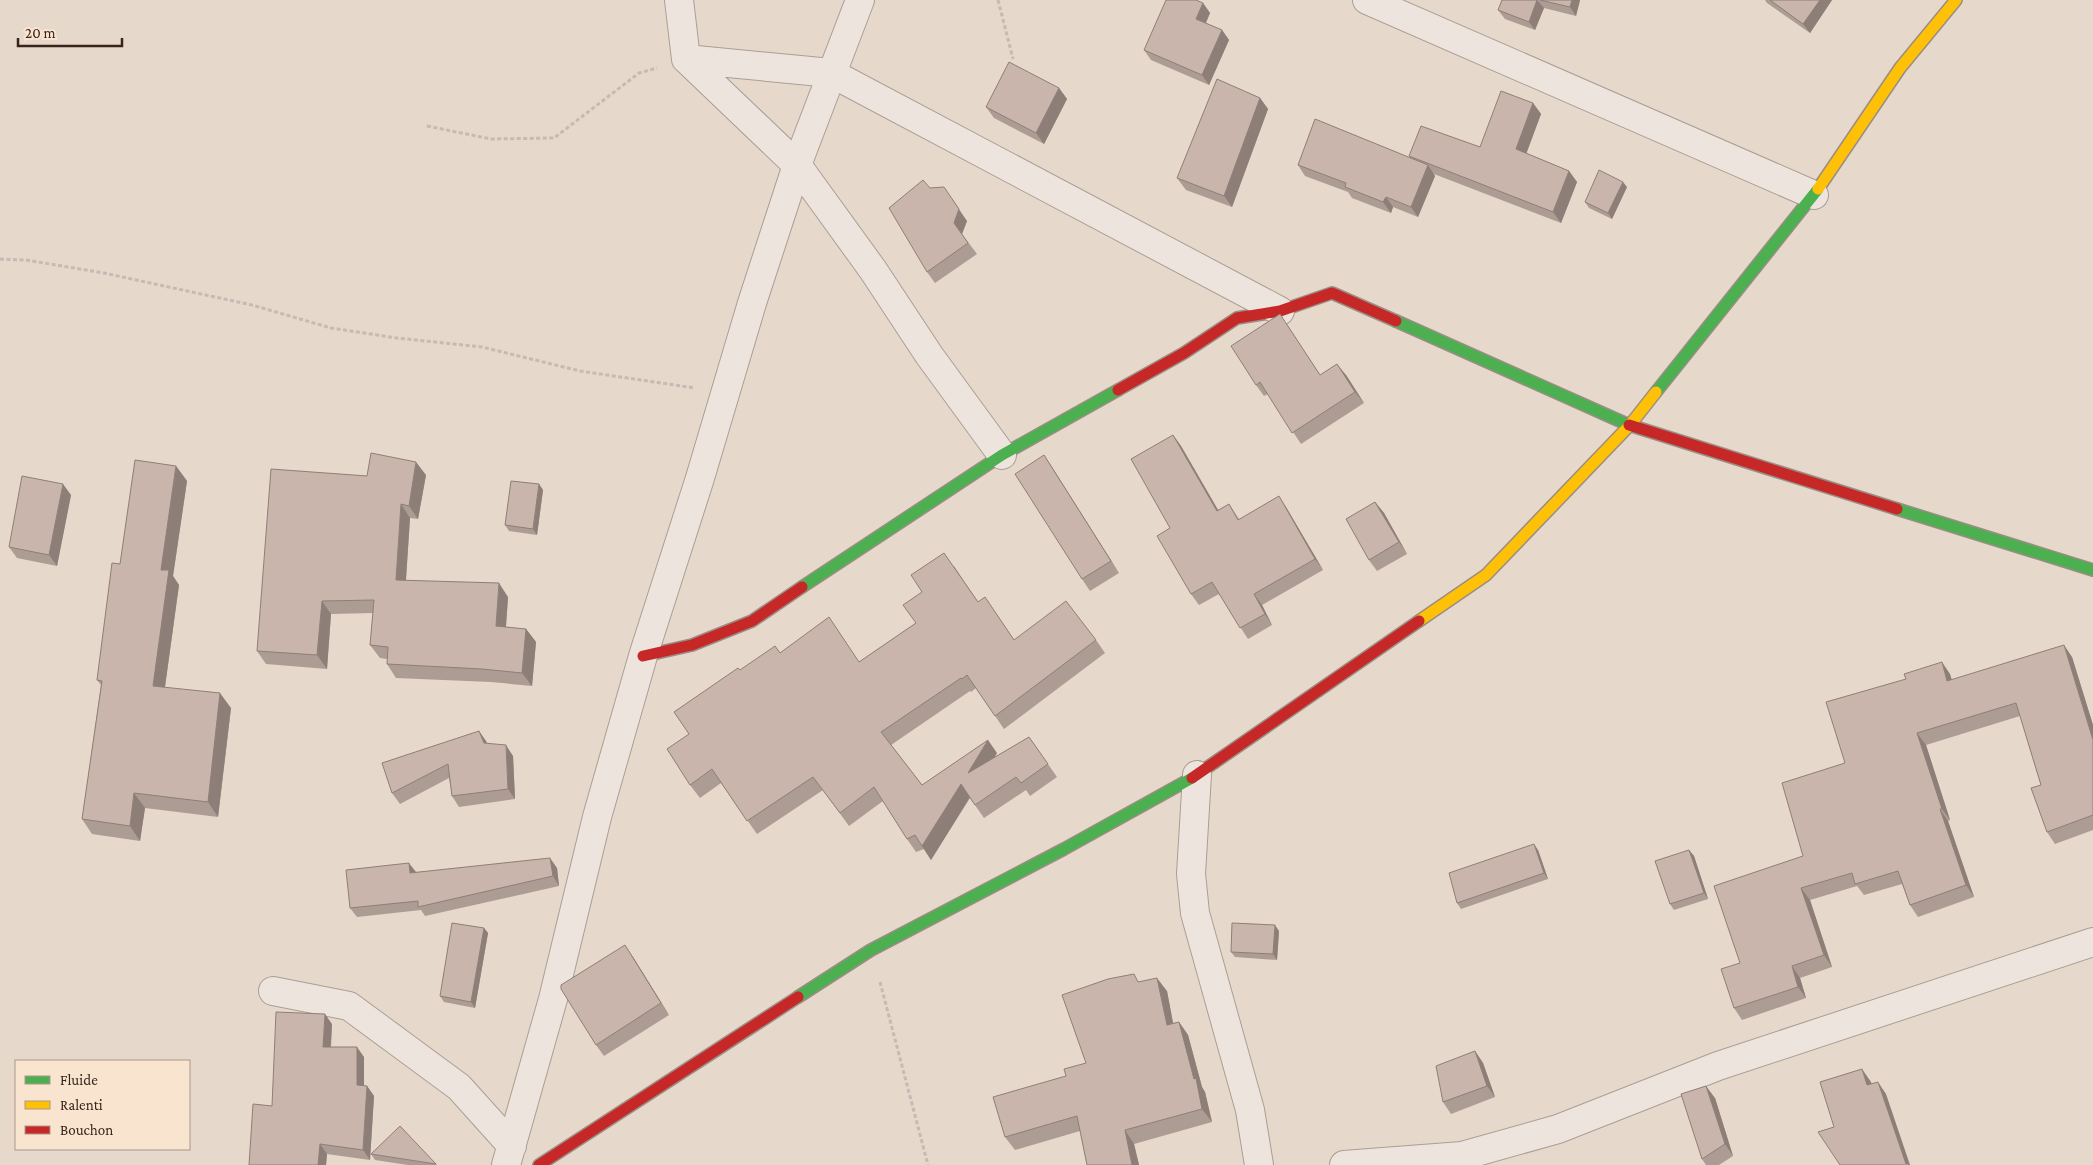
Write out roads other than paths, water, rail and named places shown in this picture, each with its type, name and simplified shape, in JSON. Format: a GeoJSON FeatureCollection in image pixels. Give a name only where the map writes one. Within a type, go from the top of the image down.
{"type":"FeatureCollection","features":[{"type":"Feature","properties":{"kind":"street"},"geometry":{"type":"LineString","coordinates":[[679,0],[686,59],[797,165],[873,270],[929,355],[1002,455]]}},
{"type":"Feature","properties":{"kind":"street"},"geometry":{"type":"LineString","coordinates":[[509,1156],[552,1000],[597,817],[642,656],[797,165],[860,0]]}},
{"type":"Feature","properties":{"kind":"street"},"geometry":{"type":"LineString","coordinates":[[1367,0],[1814,195]]}},
{"type":"Feature","properties":{"kind":"street"},"geometry":{"type":"LineString","coordinates":[[539,1165],[871,950],[1064,849],[1197,775],[1486,575],[1630,425],[1814,195],[1900,68],[1956,0]]}},
{"type":"Feature","properties":{"kind":"street"},"geometry":{"type":"LineString","coordinates":[[686,59],[831,73],[1280,311]]}},
{"type":"Feature","properties":{"kind":"street"},"geometry":{"type":"LineString","coordinates":[[642,656],[692,645],[752,621],[864,544],[1002,455],[1184,353],[1237,318],[1280,311],[1332,293],[1630,425],[2093,570]]}},
{"type":"Feature","properties":{"kind":"street"},"geometry":{"type":"LineString","coordinates":[[1197,775],[1191,874],[1195,913],[1250,1110],[1259,1165]]}},
{"type":"Feature","properties":{"kind":"street"},"geometry":{"type":"LineString","coordinates":[[1344,1165],[1462,1156],[1558,1129],[1718,1066],[2093,942]]}},
{"type":"Feature","properties":{"kind":"street"},"geometry":{"type":"LineString","coordinates":[[273,991],[349,1006],[459,1087],[509,1156]]}}]}
